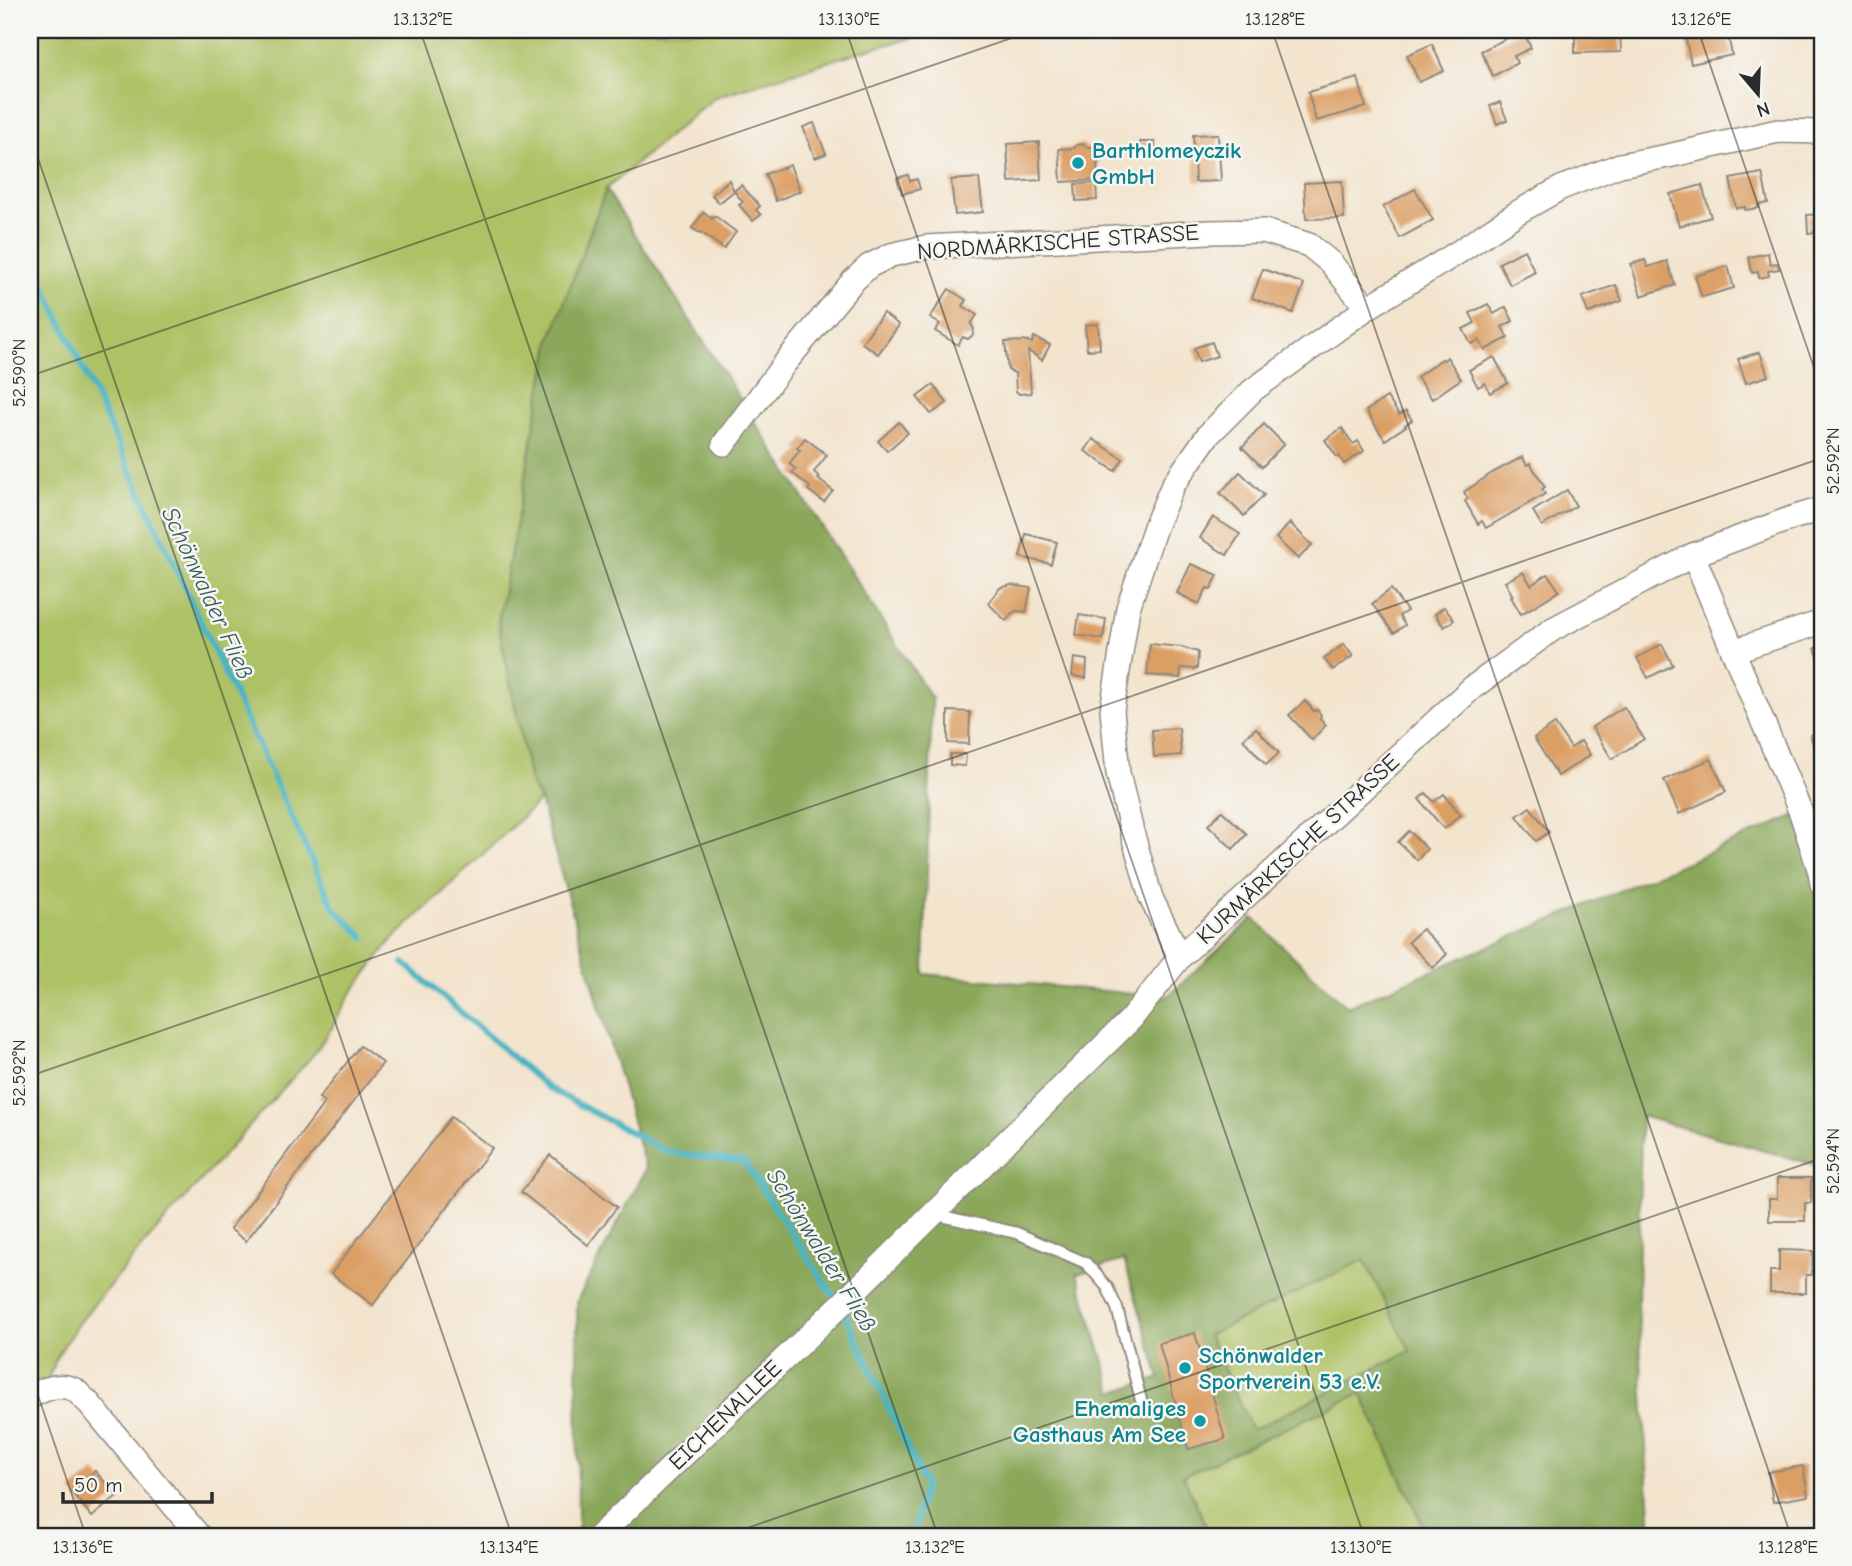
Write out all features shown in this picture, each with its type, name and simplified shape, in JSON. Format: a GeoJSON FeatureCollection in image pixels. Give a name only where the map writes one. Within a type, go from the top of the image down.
{"type":"FeatureCollection","features":[{"type":"Feature","properties":{"kind":"street"},"geometry":{"type":"LineString","coordinates":[[1181,957],[1151,898],[1132,832],[1118,773],[1112,710],[1128,608],[1154,527],[1173,485],[1208,435],[1253,390],[1367,308],[1561,188],[1620,166],[1777,131],[1822,132]]}},
{"type":"Feature","properties":{"kind":"street","name":"NORDMÄRKISCHE STRASSE"},"geometry":{"type":"LineString","coordinates":[[724,444],[785,363],[853,281],[869,266],[891,254],[926,247],[1264,231],[1309,245],[1331,263],[1367,308]]}},
{"type":"Feature","properties":{"kind":"street","name":"KURMÄRKISCHE STRASSE"},"geometry":{"type":"LineString","coordinates":[[844,1301],[1130,1019],[1181,957],[1472,688],[1553,629],[1693,555],[1822,509]]}},
{"type":"Feature","properties":{"kind":"street"},"geometry":{"type":"LineString","coordinates":[[1693,555],[1801,813],[1822,876]]}},
{"type":"Feature","properties":{"kind":"street"},"geometry":{"type":"LineString","coordinates":[[1733,651],[1822,622]]}},
{"type":"Feature","properties":{"kind":"street","name":"EICHENALLEE"},"geometry":{"type":"LineString","coordinates":[[599,1536],[844,1301]]}},
{"type":"Feature","properties":{"kind":"street"},"geometry":{"type":"LineString","coordinates":[[37,1393],[59,1387],[74,1390],[88,1402],[199,1536]]}},
{"type":"Feature","properties":{"kind":"lane"},"geometry":{"type":"LineString","coordinates":[[933,1214],[1017,1233],[1086,1263],[1107,1287],[1117,1308],[1141,1400]]}},
{"type":"Feature","properties":{"kind":"green space"},"geometry":{"type":"Polygon","coordinates":[[[30,30],[944,30],[865,50],[715,97],[606,189],[498,621],[530,782],[540,800],[391,941],[350,995],[314,1054],[153,1234],[79,1322],[58,1355],[44,1389],[30,1397],[30,30]]]}},
{"type":"Feature","properties":{"kind":"green space"},"geometry":{"type":"Polygon","coordinates":[[[606,189],[932,699],[924,974],[1167,997],[1253,918],[1347,1007],[1801,813],[1822,884],[1822,1167],[1641,1116],[1638,1304],[1651,1536],[1428,1536],[1361,1393],[1183,1476],[1211,1536],[578,1536],[577,1301],[646,1169],[540,800],[530,782],[498,621],[551,338],[606,189]],[[1124,1260],[1077,1274],[1113,1392],[1160,1378],[1124,1260]],[[1364,1260],[1208,1335],[1252,1430],[1410,1351],[1364,1260]]]}},
{"type":"Feature","properties":{"kind":"green space"},"geometry":{"type":"Polygon","coordinates":[[[1364,1259],[1411,1351],[1252,1431],[1208,1335],[1364,1259]]]}},
{"type":"Feature","properties":{"kind":"green space"},"geometry":{"type":"Polygon","coordinates":[[[1361,1393],[1428,1536],[1211,1536],[1183,1476],[1361,1393]]]}},
{"type":"Feature","properties":{"kind":"building"},"geometry":{"type":"Polygon","coordinates":[[[1523,30],[1531,48],[1514,56],[1517,63],[1493,76],[1481,51],[1523,30]]]}},
{"type":"Feature","properties":{"kind":"building"},"geometry":{"type":"Polygon","coordinates":[[[1575,30],[1620,30],[1621,52],[1575,53],[1575,30]]]}},
{"type":"Feature","properties":{"kind":"building"},"geometry":{"type":"Polygon","coordinates":[[[1700,32],[1702,40],[1728,35],[1732,55],[1691,64],[1685,35],[1700,32]]]}},
{"type":"Feature","properties":{"kind":"building"},"geometry":{"type":"Polygon","coordinates":[[[1432,44],[1444,71],[1419,82],[1407,55],[1432,44]]]}},
{"type":"Feature","properties":{"kind":"building"},"geometry":{"type":"Polygon","coordinates":[[[1358,78],[1366,107],[1316,121],[1308,92],[1358,78]]]}},
{"type":"Feature","properties":{"kind":"building"},"geometry":{"type":"Polygon","coordinates":[[[1500,102],[1507,120],[1497,124],[1490,106],[1500,102]]]}},
{"type":"Feature","properties":{"kind":"building"},"geometry":{"type":"Polygon","coordinates":[[[814,123],[826,154],[815,158],[803,127],[814,123]]]}},
{"type":"Feature","properties":{"kind":"building"},"geometry":{"type":"Polygon","coordinates":[[[1218,134],[1221,181],[1195,182],[1193,135],[1218,134]]]}},
{"type":"Feature","properties":{"kind":"building"},"geometry":{"type":"Polygon","coordinates":[[[1039,142],[1041,180],[1009,182],[1007,144],[1039,142]]]}},
{"type":"Feature","properties":{"kind":"building"},"geometry":{"type":"Polygon","coordinates":[[[1140,142],[1155,142],[1155,154],[1140,155],[1140,142]]]}},
{"type":"Feature","properties":{"kind":"building","name":"Barthlomeyczik GmbH"},"geometry":{"type":"Polygon","coordinates":[[[1083,144],[1086,147],[1096,147],[1096,157],[1099,160],[1098,180],[1061,182],[1059,149],[1083,144]]]}},
{"type":"Feature","properties":{"kind":"building"},"geometry":{"type":"Polygon","coordinates":[[[790,165],[800,191],[776,201],[765,174],[790,165]]]}},
{"type":"Feature","properties":{"kind":"building"},"geometry":{"type":"Polygon","coordinates":[[[1762,173],[1768,203],[1758,205],[1759,208],[1736,208],[1730,179],[1762,173]]]}},
{"type":"Feature","properties":{"kind":"building"},"geometry":{"type":"Polygon","coordinates":[[[908,175],[910,181],[917,179],[920,189],[902,194],[897,178],[908,175]]]}},
{"type":"Feature","properties":{"kind":"building"},"geometry":{"type":"Polygon","coordinates":[[[979,178],[983,212],[955,215],[951,180],[979,178]]]}},
{"type":"Feature","properties":{"kind":"building"},"geometry":{"type":"Polygon","coordinates":[[[729,180],[734,191],[719,203],[712,195],[729,180]]]}},
{"type":"Feature","properties":{"kind":"building"},"geometry":{"type":"Polygon","coordinates":[[[1342,181],[1344,218],[1306,219],[1304,183],[1342,181]]]}},
{"type":"Feature","properties":{"kind":"building"},"geometry":{"type":"Polygon","coordinates":[[[1096,183],[1097,200],[1076,201],[1075,184],[1096,183]]]}},
{"type":"Feature","properties":{"kind":"building"},"geometry":{"type":"Polygon","coordinates":[[[741,185],[760,206],[756,210],[761,215],[753,221],[739,205],[743,202],[734,191],[741,185]]]}},
{"type":"Feature","properties":{"kind":"building"},"geometry":{"type":"Polygon","coordinates":[[[1702,185],[1711,217],[1679,226],[1670,194],[1702,185]]]}},
{"type":"Feature","properties":{"kind":"building"},"geometry":{"type":"Polygon","coordinates":[[[1415,189],[1433,220],[1400,238],[1383,207],[1415,189]]]}},
{"type":"Feature","properties":{"kind":"building"},"geometry":{"type":"Polygon","coordinates":[[[704,212],[712,219],[715,216],[736,232],[724,249],[692,228],[704,212]]]}},
{"type":"Feature","properties":{"kind":"building"},"geometry":{"type":"Polygon","coordinates":[[[1822,214],[1822,232],[1808,233],[1807,215],[1822,214]]]}},
{"type":"Feature","properties":{"kind":"building"},"geometry":{"type":"Polygon","coordinates":[[[1524,250],[1535,272],[1510,285],[1499,263],[1524,250]]]}},
{"type":"Feature","properties":{"kind":"building"},"geometry":{"type":"Polygon","coordinates":[[[1768,253],[1770,264],[1777,263],[1779,269],[1768,271],[1769,276],[1759,278],[1758,272],[1752,273],[1749,257],[1768,253]]]}},
{"type":"Feature","properties":{"kind":"building"},"geometry":{"type":"Polygon","coordinates":[[[1645,260],[1648,267],[1667,261],[1675,285],[1641,296],[1631,264],[1645,260]]]}},
{"type":"Feature","properties":{"kind":"building"},"geometry":{"type":"Polygon","coordinates":[[[1728,266],[1734,288],[1702,297],[1695,276],[1728,266]]]}},
{"type":"Feature","properties":{"kind":"building"},"geometry":{"type":"Polygon","coordinates":[[[1263,269],[1304,284],[1293,313],[1252,298],[1263,269]]]}},
{"type":"Feature","properties":{"kind":"building"},"geometry":{"type":"Polygon","coordinates":[[[1616,285],[1622,301],[1588,313],[1582,297],[1616,285]]]}},
{"type":"Feature","properties":{"kind":"building"},"geometry":{"type":"Polygon","coordinates":[[[949,289],[966,300],[963,306],[977,315],[971,324],[973,335],[968,339],[963,337],[958,345],[935,331],[940,324],[930,318],[949,289]]]}},
{"type":"Feature","properties":{"kind":"building"},"geometry":{"type":"Polygon","coordinates":[[[1488,304],[1494,314],[1506,307],[1513,321],[1502,327],[1508,338],[1485,350],[1479,340],[1471,344],[1463,329],[1475,323],[1470,313],[1488,304]]]}},
{"type":"Feature","properties":{"kind":"building"},"geometry":{"type":"Polygon","coordinates":[[[883,313],[899,325],[878,354],[862,343],[883,313]]]}},
{"type":"Feature","properties":{"kind":"building"},"geometry":{"type":"Polygon","coordinates":[[[1098,324],[1100,349],[1087,350],[1085,325],[1098,324]]]}},
{"type":"Feature","properties":{"kind":"building"},"geometry":{"type":"Polygon","coordinates":[[[1034,337],[1050,345],[1042,360],[1028,351],[1031,393],[1019,394],[1016,391],[1015,373],[1008,370],[1005,342],[1032,343],[1034,337]]]}},
{"type":"Feature","properties":{"kind":"building"},"geometry":{"type":"Polygon","coordinates":[[[1212,342],[1217,356],[1199,362],[1194,348],[1212,342]]]}},
{"type":"Feature","properties":{"kind":"building"},"geometry":{"type":"Polygon","coordinates":[[[1760,352],[1768,376],[1746,383],[1738,359],[1760,352]]]}},
{"type":"Feature","properties":{"kind":"building"},"geometry":{"type":"Polygon","coordinates":[[[1447,357],[1461,379],[1432,399],[1417,377],[1447,357]]]}},
{"type":"Feature","properties":{"kind":"building"},"geometry":{"type":"Polygon","coordinates":[[[1494,357],[1508,383],[1490,393],[1485,383],[1478,387],[1469,370],[1494,357]]]}},
{"type":"Feature","properties":{"kind":"building"},"geometry":{"type":"Polygon","coordinates":[[[933,385],[947,403],[931,414],[917,397],[933,385]]]}},
{"type":"Feature","properties":{"kind":"building"},"geometry":{"type":"Polygon","coordinates":[[[1387,397],[1399,415],[1406,411],[1412,420],[1385,440],[1366,411],[1387,397]]]}},
{"type":"Feature","properties":{"kind":"building"},"geometry":{"type":"Polygon","coordinates":[[[899,422],[908,433],[887,451],[878,441],[899,422]]]}},
{"type":"Feature","properties":{"kind":"building"},"geometry":{"type":"Polygon","coordinates":[[[1264,424],[1284,444],[1262,467],[1242,447],[1264,424]]]}},
{"type":"Feature","properties":{"kind":"building"},"geometry":{"type":"Polygon","coordinates":[[[1342,428],[1353,444],[1358,441],[1364,451],[1344,464],[1325,440],[1342,428]]]}},
{"type":"Feature","properties":{"kind":"building"},"geometry":{"type":"Polygon","coordinates":[[[805,438],[827,455],[814,472],[820,477],[818,479],[833,491],[824,502],[792,473],[796,469],[789,464],[805,438]]]}},
{"type":"Feature","properties":{"kind":"building"},"geometry":{"type":"Polygon","coordinates":[[[1093,439],[1123,459],[1115,471],[1085,451],[1093,439]]]}},
{"type":"Feature","properties":{"kind":"building"},"geometry":{"type":"Polygon","coordinates":[[[1522,457],[1527,465],[1530,463],[1545,487],[1542,489],[1545,494],[1486,528],[1482,521],[1478,524],[1465,501],[1468,499],[1464,492],[1522,457]]]}},
{"type":"Feature","properties":{"kind":"building"},"geometry":{"type":"Polygon","coordinates":[[[1240,472],[1264,495],[1244,516],[1220,493],[1240,472]]]}},
{"type":"Feature","properties":{"kind":"building"},"geometry":{"type":"Polygon","coordinates":[[[1567,490],[1576,506],[1542,526],[1533,511],[1567,490]]]}},
{"type":"Feature","properties":{"kind":"building"},"geometry":{"type":"Polygon","coordinates":[[[1213,517],[1240,534],[1227,555],[1200,538],[1213,517]]]}},
{"type":"Feature","properties":{"kind":"building"},"geometry":{"type":"Polygon","coordinates":[[[1290,523],[1312,545],[1298,559],[1276,538],[1290,523]]]}},
{"type":"Feature","properties":{"kind":"building"},"geometry":{"type":"Polygon","coordinates":[[[1026,534],[1057,542],[1051,564],[1020,557],[1026,534]]]}},
{"type":"Feature","properties":{"kind":"building"},"geometry":{"type":"Polygon","coordinates":[[[1191,564],[1218,575],[1199,604],[1177,593],[1191,564]]]}},
{"type":"Feature","properties":{"kind":"building"},"geometry":{"type":"Polygon","coordinates":[[[1523,572],[1531,585],[1548,574],[1559,591],[1521,614],[1505,582],[1523,572]]]}},
{"type":"Feature","properties":{"kind":"building"},"geometry":{"type":"Polygon","coordinates":[[[1011,585],[1031,588],[1026,612],[1016,611],[1006,621],[988,603],[1000,588],[1011,585]]]}},
{"type":"Feature","properties":{"kind":"building"},"geometry":{"type":"Polygon","coordinates":[[[1391,589],[1407,611],[1399,616],[1405,625],[1394,633],[1372,604],[1391,589]]]}},
{"type":"Feature","properties":{"kind":"building"},"geometry":{"type":"Polygon","coordinates":[[[1444,607],[1454,620],[1444,627],[1435,614],[1444,607]]]}},
{"type":"Feature","properties":{"kind":"building"},"geometry":{"type":"Polygon","coordinates":[[[1079,615],[1106,619],[1103,639],[1076,635],[1079,615]]]}},
{"type":"Feature","properties":{"kind":"building"},"geometry":{"type":"Polygon","coordinates":[[[1150,644],[1182,647],[1198,652],[1197,669],[1181,668],[1180,678],[1147,675],[1150,644]]]}},
{"type":"Feature","properties":{"kind":"building"},"geometry":{"type":"Polygon","coordinates":[[[1344,644],[1353,656],[1333,670],[1324,659],[1344,644]]]}},
{"type":"Feature","properties":{"kind":"building"},"geometry":{"type":"Polygon","coordinates":[[[1662,644],[1673,665],[1648,678],[1637,658],[1662,644]]]}},
{"type":"Feature","properties":{"kind":"building"},"geometry":{"type":"Polygon","coordinates":[[[1822,645],[1822,668],[1815,648],[1822,645]]]}},
{"type":"Feature","properties":{"kind":"building"},"geometry":{"type":"Polygon","coordinates":[[[1074,658],[1087,660],[1086,678],[1072,676],[1074,658]]]}},
{"type":"Feature","properties":{"kind":"building"},"geometry":{"type":"Polygon","coordinates":[[[1305,701],[1314,711],[1317,710],[1326,725],[1312,740],[1289,715],[1305,701]]]}},
{"type":"Feature","properties":{"kind":"building"},"geometry":{"type":"Polygon","coordinates":[[[1624,707],[1644,739],[1612,759],[1592,727],[1624,707]]]}},
{"type":"Feature","properties":{"kind":"building"},"geometry":{"type":"Polygon","coordinates":[[[948,711],[970,712],[969,744],[948,743],[948,711]]]}},
{"type":"Feature","properties":{"kind":"building"},"geometry":{"type":"Polygon","coordinates":[[[1555,724],[1571,748],[1581,741],[1590,755],[1558,776],[1534,738],[1555,724]]]}},
{"type":"Feature","properties":{"kind":"building"},"geometry":{"type":"Polygon","coordinates":[[[1179,728],[1181,755],[1154,757],[1152,730],[1179,728]]]}},
{"type":"Feature","properties":{"kind":"building"},"geometry":{"type":"Polygon","coordinates":[[[1256,728],[1279,753],[1266,765],[1243,739],[1256,728]]]}},
{"type":"Feature","properties":{"kind":"building"},"geometry":{"type":"Polygon","coordinates":[[[1822,731],[1822,768],[1810,735],[1822,731]]]}},
{"type":"Feature","properties":{"kind":"building"},"geometry":{"type":"Polygon","coordinates":[[[950,754],[966,754],[965,766],[950,765],[950,754]]]}},
{"type":"Feature","properties":{"kind":"building"},"geometry":{"type":"Polygon","coordinates":[[[1711,759],[1726,792],[1679,814],[1664,780],[1711,759]]]}},
{"type":"Feature","properties":{"kind":"building"},"geometry":{"type":"Polygon","coordinates":[[[1426,793],[1434,802],[1444,794],[1461,815],[1444,829],[1419,799],[1426,793]]]}},
{"type":"Feature","properties":{"kind":"building"},"geometry":{"type":"Polygon","coordinates":[[[1530,807],[1549,832],[1536,841],[1517,816],[1530,807]]]}},
{"type":"Feature","properties":{"kind":"building"},"geometry":{"type":"Polygon","coordinates":[[[1222,811],[1247,834],[1233,849],[1208,825],[1222,811]]]}},
{"type":"Feature","properties":{"kind":"building"},"geometry":{"type":"Polygon","coordinates":[[[1409,831],[1427,849],[1417,860],[1398,842],[1409,831]]]}},
{"type":"Feature","properties":{"kind":"building"},"geometry":{"type":"Polygon","coordinates":[[[1422,929],[1447,954],[1433,968],[1408,942],[1422,929]]]}},
{"type":"Feature","properties":{"kind":"building"},"geometry":{"type":"Polygon","coordinates":[[[360,1046],[383,1063],[246,1241],[230,1229],[325,1102],[319,1098],[360,1046]]]}},
{"type":"Feature","properties":{"kind":"building"},"geometry":{"type":"Polygon","coordinates":[[[451,1117],[492,1148],[373,1305],[331,1274],[451,1117]]]}},
{"type":"Feature","properties":{"kind":"building"},"geometry":{"type":"Polygon","coordinates":[[[550,1155],[617,1207],[588,1245],[521,1192],[550,1155]]]}},
{"type":"Feature","properties":{"kind":"building"},"geometry":{"type":"Polygon","coordinates":[[[1777,1178],[1811,1178],[1811,1203],[1805,1203],[1805,1221],[1769,1221],[1769,1199],[1777,1199],[1777,1178]]]}},
{"type":"Feature","properties":{"kind":"building"},"geometry":{"type":"Polygon","coordinates":[[[1779,1250],[1813,1251],[1812,1275],[1806,1275],[1806,1293],[1770,1293],[1770,1271],[1779,1271],[1779,1250]]]}},
{"type":"Feature","properties":{"kind":"building"},"geometry":{"type":"Polygon","coordinates":[[[1195,1333],[1225,1439],[1188,1449],[1159,1343],[1195,1333]]]}},
{"type":"Feature","properties":{"kind":"building"},"geometry":{"type":"Polygon","coordinates":[[[1803,1466],[1808,1496],[1773,1502],[1768,1472],[1803,1466]]]}},
{"type":"Feature","properties":{"kind":"building"},"geometry":{"type":"Polygon","coordinates":[[[95,1471],[117,1496],[92,1517],[71,1491],[95,1471]]]}},
{"type":"Feature","properties":{"kind":"building"},"geometry":{"type":"Polygon","coordinates":[[[1802,1530],[1803,1536],[1767,1535],[1802,1530]]]}},
{"type":"Feature","properties":{"kind":"waterway","name":"Schönwalder Fließ"},"geometry":{"type":"LineString","coordinates":[[30,255],[334,908],[365,938]]}},
{"type":"Feature","properties":{"kind":"waterway","name":"Schönwalder Fließ"},"geometry":{"type":"LineString","coordinates":[[404,963],[548,1088],[667,1152],[744,1162],[837,1301]]}},
{"type":"Feature","properties":{"kind":"waterway","name":"Schönwalder Fließ"},"geometry":{"type":"LineString","coordinates":[[843,1310],[925,1485],[912,1536]]}},
{"type":"Feature","properties":{"kind":"place","name":"Barthlomeyczik GmbH"},"geometry":{"type":"Point","coordinates":[1078,163]}},
{"type":"Feature","properties":{"kind":"place","name":"Schönwalder Sportverein 53 e.V."},"geometry":{"type":"Point","coordinates":[1185,1368]}},
{"type":"Feature","properties":{"kind":"place","name":"Ehemaliges Gasthaus Am See"},"geometry":{"type":"Point","coordinates":[1200,1421]}}]}
